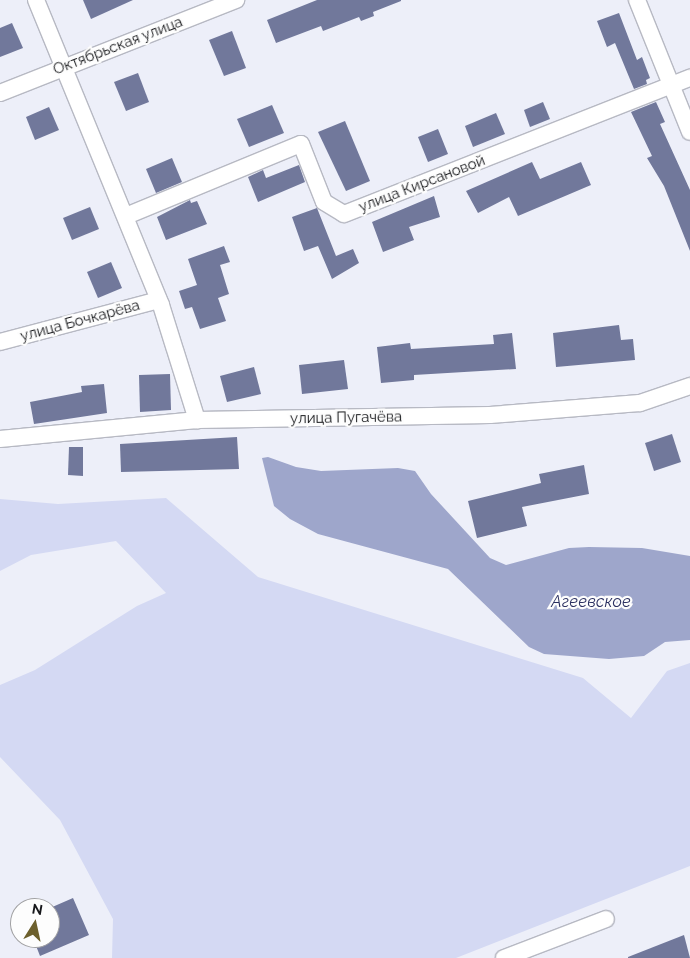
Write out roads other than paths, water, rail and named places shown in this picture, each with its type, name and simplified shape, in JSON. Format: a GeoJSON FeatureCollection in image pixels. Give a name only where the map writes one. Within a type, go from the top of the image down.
{"type":"FeatureCollection","features":[{"type":"Feature","properties":{"kind":"street"},"geometry":{"type":"LineString","coordinates":[[36,0],[159,300],[197,420]]}},
{"type":"Feature","properties":{"kind":"street","name":"Октябрьская улица"},"geometry":{"type":"LineString","coordinates":[[0,93],[236,0]]}},
{"type":"Feature","properties":{"kind":"street"},"geometry":{"type":"LineString","coordinates":[[637,0],[690,132]]}},
{"type":"Feature","properties":{"kind":"street"},"geometry":{"type":"LineString","coordinates":[[671,86],[690,78]]}},
{"type":"Feature","properties":{"kind":"street","name":"улица Кирсановой"},"geometry":{"type":"LineString","coordinates":[[126,216],[301,144],[324,202],[344,214],[671,86]]}},
{"type":"Feature","properties":{"kind":"street","name":"улица Бочкарёва"},"geometry":{"type":"LineString","coordinates":[[0,342],[159,300]]}},
{"type":"Feature","properties":{"kind":"street","name":"улица Пугачёва"},"geometry":{"type":"LineString","coordinates":[[0,440],[197,420],[490,415],[640,403],[690,386]]}},
{"type":"Feature","properties":{"kind":"street"},"geometry":{"type":"LineString","coordinates":[[504,958],[606,919]]}},
{"type":"Feature","properties":{"kind":"water","name":"Агеевское"},"geometry":{"type":"Polygon","coordinates":[[[268,457],[296,467],[321,471],[398,468],[415,471],[431,494],[490,558],[506,565],[569,548],[589,547],[642,548],[690,556],[690,640],[665,642],[644,656],[609,659],[544,654],[529,647],[448,569],[318,534],[290,519],[274,506],[262,458],[268,457]]]}}]}
